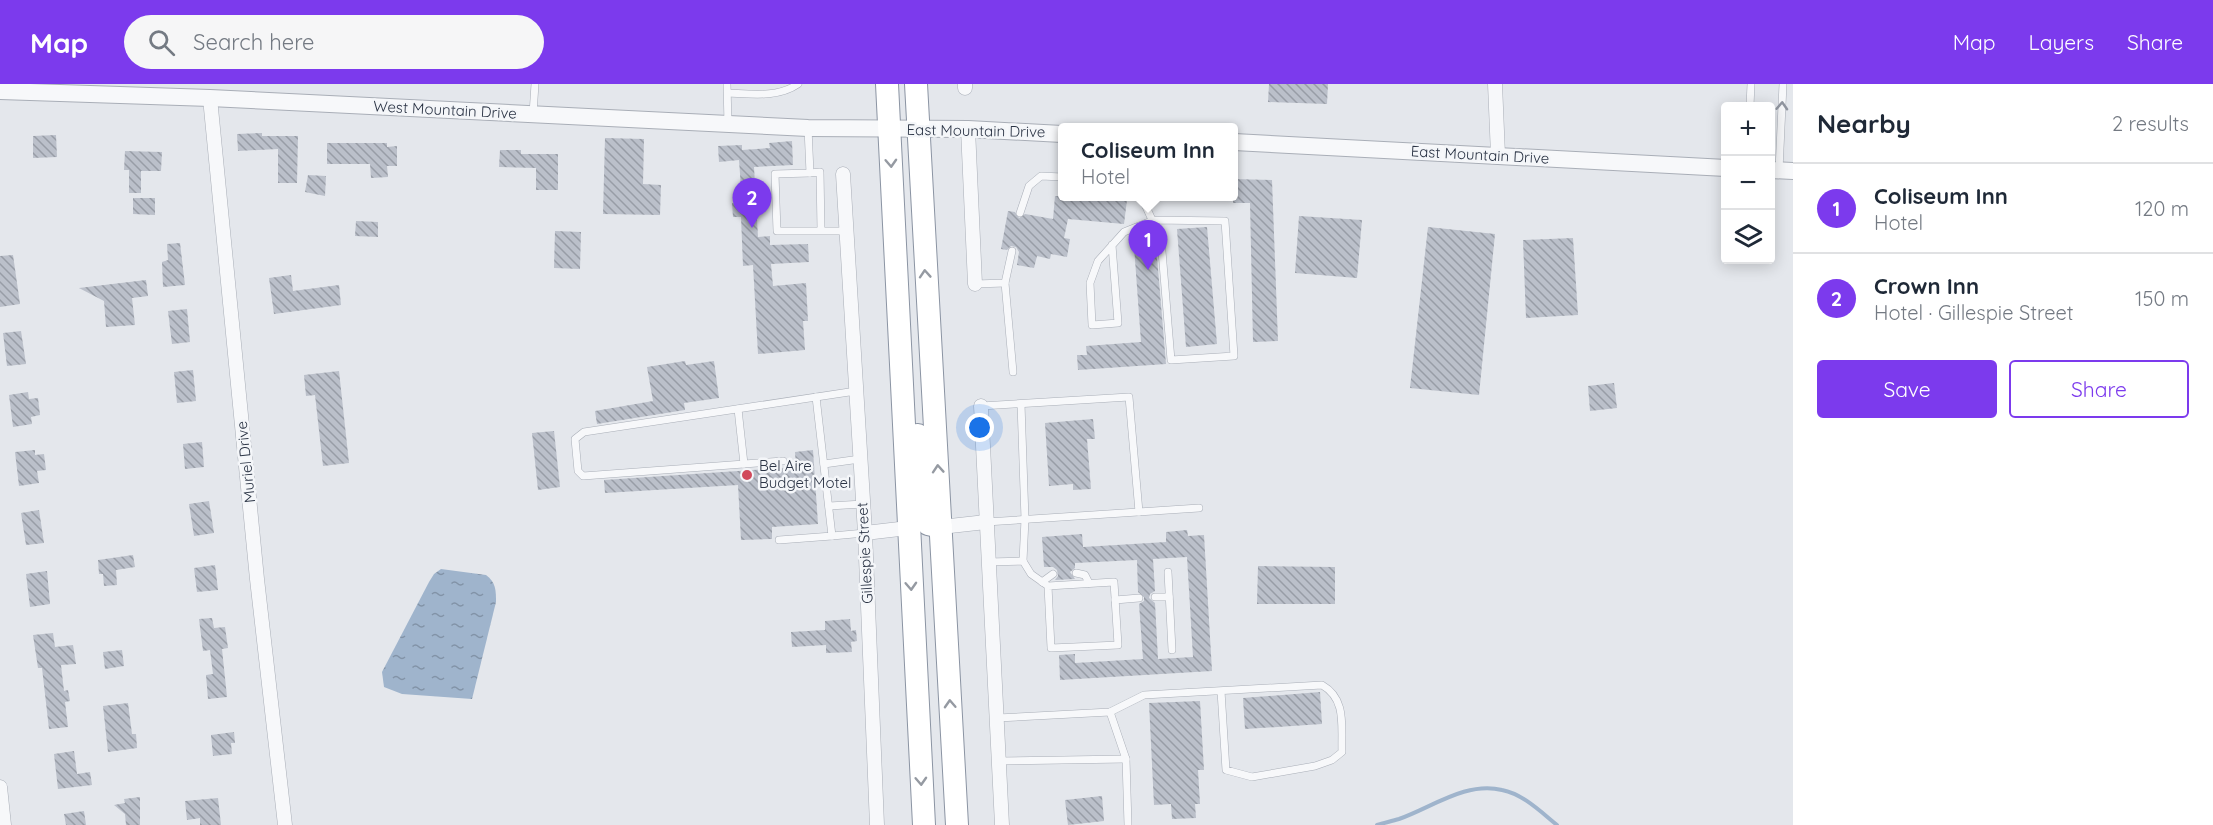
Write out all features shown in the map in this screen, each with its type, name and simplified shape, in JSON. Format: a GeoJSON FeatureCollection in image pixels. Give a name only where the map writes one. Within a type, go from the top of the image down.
{"type":"FeatureCollection","features":[{"type":"Feature","properties":{"kind":"highway"},"geometry":{"type":"LineString","coordinates":[[887,84],[924,825]]}},
{"type":"Feature","properties":{"kind":"highway"},"geometry":{"type":"LineString","coordinates":[[916,84],[957,825]]}},
{"type":"Feature","properties":{"kind":"highway"},"geometry":{"type":"LineString","coordinates":[[897,284],[905,316],[912,369],[924,518],[928,524],[940,527]]}},
{"type":"Feature","properties":{"kind":"street"},"geometry":{"type":"LineString","coordinates":[[1495,84],[1498,155]]}},
{"type":"Feature","properties":{"kind":"street","name":"West Mountain Drive"},"geometry":{"type":"LineString","coordinates":[[0,91],[30,88],[88,89],[210,98],[808,128],[889,130]]}},
{"type":"Feature","properties":{"kind":"street","name":"Muriel Drive"},"geometry":{"type":"LineString","coordinates":[[210,98],[256,568],[285,825]]}},
{"type":"Feature","properties":{"kind":"street","name":"East Mountain Drive"},"geometry":{"type":"LineString","coordinates":[[889,130],[968,129],[1058,134]]}},
{"type":"Feature","properties":{"kind":"street"},"geometry":{"type":"LineString","coordinates":[[968,129],[975,284]]}},
{"type":"Feature","properties":{"kind":"street","name":"East Mountain Drive"},"geometry":{"type":"LineString","coordinates":[[1238,142],[1721,168]]}},
{"type":"Feature","properties":{"kind":"street","name":"Gillespie Street"},"geometry":{"type":"LineString","coordinates":[[843,174],[865,533],[877,825]]}},
{"type":"Feature","properties":{"kind":"street"},"geometry":{"type":"LineString","coordinates":[[981,406],[1002,825]]}},
{"type":"Feature","properties":{"kind":"street"},"geometry":{"type":"LineString","coordinates":[[940,527],[986,522]]}},
{"type":"Feature","properties":{"kind":"street"},"geometry":{"type":"LineString","coordinates":[[865,533],[908,528]]}},
{"type":"Feature","properties":{"kind":"street"},"geometry":{"type":"LineString","coordinates":[[0,787],[4,825]]}},
{"type":"Feature","properties":{"kind":"lane"},"geometry":{"type":"LineString","coordinates":[[533,114],[534,84]]}},
{"type":"Feature","properties":{"kind":"lane"},"geometry":{"type":"LineString","coordinates":[[728,84],[728,124]]}},
{"type":"Feature","properties":{"kind":"lane"},"geometry":{"type":"LineString","coordinates":[[728,93],[776,94],[798,84]]}},
{"type":"Feature","properties":{"kind":"lane"},"geometry":{"type":"LineString","coordinates":[[1750,102],[1751,84]]}},
{"type":"Feature","properties":{"kind":"lane"},"geometry":{"type":"LineString","coordinates":[[1781,170],[1783,84]]}},
{"type":"Feature","properties":{"kind":"lane"},"geometry":{"type":"LineString","coordinates":[[808,128],[810,173]]}},
{"type":"Feature","properties":{"kind":"lane"},"geometry":{"type":"LineString","coordinates":[[821,230],[820,172],[775,174],[777,231],[846,231]]}},
{"type":"Feature","properties":{"kind":"lane"},"geometry":{"type":"LineString","coordinates":[[1020,213],[1029,186],[1041,176],[1058,177]]}},
{"type":"Feature","properties":{"kind":"lane"},"geometry":{"type":"LineString","coordinates":[[1112,245],[1118,323],[1092,325],[1090,283],[1098,261],[1112,245],[1124,232],[1154,220],[1225,221],[1234,356],[1171,360],[1161,239],[1154,220],[1144,201]]}},
{"type":"Feature","properties":{"kind":"lane"},"geometry":{"type":"LineString","coordinates":[[1012,251],[1005,283],[1013,372]]}},
{"type":"Feature","properties":{"kind":"lane"},"geometry":{"type":"LineString","coordinates":[[975,284],[1005,283]]}},
{"type":"Feature","properties":{"kind":"lane"},"geometry":{"type":"LineString","coordinates":[[783,461],[584,476],[578,471],[575,439],[584,432],[856,391]]}},
{"type":"Feature","properties":{"kind":"lane"},"geometry":{"type":"LineString","coordinates":[[981,406],[1129,396],[1138,512]]}},
{"type":"Feature","properties":{"kind":"lane"},"geometry":{"type":"LineString","coordinates":[[816,397],[832,536]]}},
{"type":"Feature","properties":{"kind":"lane"},"geometry":{"type":"LineString","coordinates":[[1021,404],[1025,519],[1023,561],[1031,574],[1045,584],[1113,582],[1118,645],[1051,648],[1045,584],[1053,574]]}},
{"type":"Feature","properties":{"kind":"lane"},"geometry":{"type":"LineString","coordinates":[[738,409],[744,464]]}},
{"type":"Feature","properties":{"kind":"lane"},"geometry":{"type":"LineString","coordinates":[[824,464],[860,459]]}},
{"type":"Feature","properties":{"kind":"lane"},"geometry":{"type":"LineString","coordinates":[[829,507],[863,504]]}},
{"type":"Feature","properties":{"kind":"lane"},"geometry":{"type":"LineString","coordinates":[[986,522],[1199,508]]}},
{"type":"Feature","properties":{"kind":"lane"},"geometry":{"type":"LineString","coordinates":[[779,540],[865,533]]}},
{"type":"Feature","properties":{"kind":"lane"},"geometry":{"type":"LineString","coordinates":[[988,562],[1023,561]]}},
{"type":"Feature","properties":{"kind":"lane"},"geometry":{"type":"LineString","coordinates":[[1168,572],[1172,650]]}},
{"type":"Feature","properties":{"kind":"lane"},"geometry":{"type":"LineString","coordinates":[[1076,573],[1085,575],[1089,583]]}},
{"type":"Feature","properties":{"kind":"lane"},"geometry":{"type":"LineString","coordinates":[[1155,597],[1169,597]]}},
{"type":"Feature","properties":{"kind":"lane"},"geometry":{"type":"LineString","coordinates":[[1115,600],[1139,598]]}},
{"type":"Feature","properties":{"kind":"lane"},"geometry":{"type":"LineString","coordinates":[[997,718],[1110,712],[1144,695],[1322,685],[1338,698],[1341,714],[1342,752],[1332,760],[1305,768],[1252,777],[1226,770],[1221,692]]}},
{"type":"Feature","properties":{"kind":"lane"},"geometry":{"type":"LineString","coordinates":[[1110,712],[1126,759],[1128,825]]}},
{"type":"Feature","properties":{"kind":"lane"},"geometry":{"type":"LineString","coordinates":[[1000,761],[1126,759]]}},
{"type":"Feature","properties":{"kind":"water"},"geometry":{"type":"Polygon","coordinates":[[[441,569],[486,575],[495,587],[496,602],[472,699],[402,694],[384,687],[382,672],[429,582],[441,569]]]}},
{"type":"Feature","properties":{"kind":"building"},"geometry":{"type":"Polygon","coordinates":[[[1269,84],[1328,84],[1327,104],[1268,102],[1269,84]]]}},
{"type":"Feature","properties":{"kind":"building"},"geometry":{"type":"Polygon","coordinates":[[[262,133],[262,136],[298,136],[297,183],[278,183],[278,149],[238,151],[237,134],[262,133]]]}},
{"type":"Feature","properties":{"kind":"building"},"geometry":{"type":"Polygon","coordinates":[[[56,135],[57,157],[33,158],[33,136],[56,135]]]}},
{"type":"Feature","properties":{"kind":"building"},"geometry":{"type":"Polygon","coordinates":[[[605,138],[644,139],[643,184],[661,185],[660,215],[603,214],[605,138]]]}},
{"type":"Feature","properties":{"kind":"building"},"geometry":{"type":"Polygon","coordinates":[[[792,141],[793,165],[754,167],[758,237],[770,236],[770,245],[808,244],[809,262],[771,264],[773,286],[806,283],[808,321],[803,321],[805,350],[758,354],[753,265],[743,266],[741,217],[733,217],[732,203],[742,202],[739,160],[719,162],[718,146],[742,145],[742,150],[770,148],[769,143],[792,141]]]}},
{"type":"Feature","properties":{"kind":"building"},"geometry":{"type":"Polygon","coordinates":[[[327,143],[387,143],[387,147],[397,146],[397,166],[387,166],[388,177],[371,178],[370,164],[327,164],[327,143]]]}},
{"type":"Feature","properties":{"kind":"building"},"geometry":{"type":"Polygon","coordinates":[[[500,150],[521,150],[521,154],[558,154],[558,190],[536,190],[536,168],[499,167],[500,150]]]}},
{"type":"Feature","properties":{"kind":"building"},"geometry":{"type":"Polygon","coordinates":[[[125,151],[162,152],[161,171],[141,171],[141,193],[129,193],[129,170],[124,170],[125,151]]]}},
{"type":"Feature","properties":{"kind":"building"},"geometry":{"type":"Polygon","coordinates":[[[308,175],[326,176],[325,196],[305,192],[308,175]]]}},
{"type":"Feature","properties":{"kind":"building"},"geometry":{"type":"Polygon","coordinates":[[[1238,179],[1272,180],[1278,341],[1253,342],[1250,203],[1233,203],[1233,201],[1238,201],[1238,179]]]}},
{"type":"Feature","properties":{"kind":"building"},"geometry":{"type":"Polygon","coordinates":[[[1055,196],[1058,196],[1058,201],[1127,201],[1124,224],[1068,219],[1064,238],[1070,239],[1067,257],[1051,254],[1050,259],[1037,256],[1034,268],[1017,265],[1019,252],[1016,247],[1001,249],[1008,211],[1015,212],[1019,218],[1025,214],[1053,219],[1055,196]]]}},
{"type":"Feature","properties":{"kind":"building"},"geometry":{"type":"Polygon","coordinates":[[[133,198],[155,198],[155,215],[133,214],[133,198]]]}},
{"type":"Feature","properties":{"kind":"building"},"geometry":{"type":"Polygon","coordinates":[[[1299,216],[1362,220],[1357,278],[1295,273],[1299,216]]]}},
{"type":"Feature","properties":{"kind":"building"},"geometry":{"type":"Polygon","coordinates":[[[356,221],[378,222],[378,237],[355,236],[356,221]]]}},
{"type":"Feature","properties":{"kind":"building"},"geometry":{"type":"Polygon","coordinates":[[[1207,227],[1217,344],[1186,347],[1177,229],[1207,227]]]}},
{"type":"Feature","properties":{"kind":"building"},"geometry":{"type":"Polygon","coordinates":[[[1428,227],[1495,234],[1479,395],[1410,388],[1428,227]]]}},
{"type":"Feature","properties":{"kind":"building"},"geometry":{"type":"Polygon","coordinates":[[[555,231],[581,232],[580,269],[554,268],[555,231]]]}},
{"type":"Feature","properties":{"kind":"building"},"geometry":{"type":"Polygon","coordinates":[[[1573,238],[1578,315],[1526,318],[1523,240],[1573,238]]]}},
{"type":"Feature","properties":{"kind":"building"},"geometry":{"type":"Polygon","coordinates":[[[180,243],[185,285],[163,287],[162,262],[168,260],[167,244],[180,243]]]}},
{"type":"Feature","properties":{"kind":"building"},"geometry":{"type":"Polygon","coordinates":[[[1156,245],[1166,364],[1078,370],[1077,355],[1087,355],[1086,346],[1141,342],[1134,246],[1156,245]]]}},
{"type":"Feature","properties":{"kind":"building"},"geometry":{"type":"Polygon","coordinates":[[[13,255],[20,304],[0,307],[0,256],[13,255]]]}},
{"type":"Feature","properties":{"kind":"building"},"geometry":{"type":"Polygon","coordinates":[[[291,275],[293,291],[339,285],[341,305],[274,314],[269,278],[291,275]]]}},
{"type":"Feature","properties":{"kind":"building"},"geometry":{"type":"Polygon","coordinates":[[[146,280],[148,296],[132,298],[135,325],[106,327],[104,301],[79,288],[146,280]]]}},
{"type":"Feature","properties":{"kind":"building"},"geometry":{"type":"Polygon","coordinates":[[[187,309],[190,342],[172,344],[168,311],[187,309]]]}},
{"type":"Feature","properties":{"kind":"building"},"geometry":{"type":"Polygon","coordinates":[[[21,331],[26,364],[7,366],[3,333],[21,331]]]}},
{"type":"Feature","properties":{"kind":"building"},"geometry":{"type":"Polygon","coordinates":[[[685,361],[686,365],[714,361],[719,398],[684,403],[685,410],[597,424],[595,411],[653,401],[647,367],[685,361]]]}},
{"type":"Feature","properties":{"kind":"building"},"geometry":{"type":"Polygon","coordinates":[[[193,370],[196,401],[177,403],[174,372],[193,370]]]}},
{"type":"Feature","properties":{"kind":"building"},"geometry":{"type":"Polygon","coordinates":[[[339,371],[349,463],[323,466],[315,395],[306,396],[304,375],[339,371]]]}},
{"type":"Feature","properties":{"kind":"building"},"geometry":{"type":"Polygon","coordinates":[[[1614,383],[1617,408],[1590,411],[1588,386],[1614,383]]]}},
{"type":"Feature","properties":{"kind":"building"},"geometry":{"type":"Polygon","coordinates":[[[28,392],[29,399],[38,398],[40,415],[31,417],[32,424],[13,427],[9,395],[28,392]]]}},
{"type":"Feature","properties":{"kind":"building"},"geometry":{"type":"Polygon","coordinates":[[[1093,419],[1095,439],[1087,439],[1091,489],[1073,490],[1073,484],[1049,486],[1045,423],[1093,419]]]}},
{"type":"Feature","properties":{"kind":"building"},"geometry":{"type":"Polygon","coordinates":[[[554,431],[560,487],[538,490],[532,433],[554,431]]]}},
{"type":"Feature","properties":{"kind":"building"},"geometry":{"type":"Polygon","coordinates":[[[202,442],[204,467],[185,469],[183,444],[202,442]]]}},
{"type":"Feature","properties":{"kind":"building"},"geometry":{"type":"Polygon","coordinates":[[[35,450],[35,455],[44,454],[46,470],[37,471],[39,483],[19,486],[15,452],[35,450]]]}},
{"type":"Feature","properties":{"kind":"building"},"geometry":{"type":"Polygon","coordinates":[[[813,450],[818,524],[772,527],[772,539],[741,540],[738,485],[605,493],[604,480],[796,467],[795,452],[813,450]]]}},
{"type":"Feature","properties":{"kind":"building"},"geometry":{"type":"Polygon","coordinates":[[[209,501],[214,533],[194,536],[189,504],[209,501]]]}},
{"type":"Feature","properties":{"kind":"building"},"geometry":{"type":"Polygon","coordinates":[[[39,510],[44,543],[26,545],[21,513],[39,510]]]}},
{"type":"Feature","properties":{"kind":"building"},"geometry":{"type":"Polygon","coordinates":[[[1187,530],[1188,536],[1204,535],[1212,671],[1060,680],[1059,655],[1075,654],[1075,663],[1143,659],[1139,604],[1144,601],[1144,597],[1138,592],[1137,560],[1075,563],[1075,568],[1070,572],[1075,579],[1055,580],[1058,576],[1057,570],[1053,567],[1044,567],[1042,537],[1082,534],[1083,547],[1166,542],[1166,532],[1187,530]],[[1187,557],[1153,559],[1155,591],[1150,594],[1149,598],[1155,603],[1158,659],[1193,657],[1187,557]]]}},
{"type":"Feature","properties":{"kind":"building"},"geometry":{"type":"Polygon","coordinates":[[[133,555],[135,567],[116,570],[117,585],[104,586],[103,574],[99,574],[98,560],[133,555]]]}},
{"type":"Feature","properties":{"kind":"building"},"geometry":{"type":"Polygon","coordinates":[[[215,565],[218,590],[197,592],[194,568],[215,565]]]}},
{"type":"Feature","properties":{"kind":"building"},"geometry":{"type":"Polygon","coordinates":[[[1258,566],[1335,567],[1335,604],[1257,604],[1258,566]]]}},
{"type":"Feature","properties":{"kind":"building"},"geometry":{"type":"Polygon","coordinates":[[[47,571],[50,604],[30,607],[26,574],[47,571]]]}},
{"type":"Feature","properties":{"kind":"building"},"geometry":{"type":"Polygon","coordinates":[[[212,618],[214,628],[225,627],[228,648],[222,649],[227,697],[208,699],[206,675],[213,674],[210,650],[203,651],[199,619],[212,618]]]}},
{"type":"Feature","properties":{"kind":"building"},"geometry":{"type":"Polygon","coordinates":[[[850,619],[851,631],[856,630],[857,641],[851,642],[852,652],[826,653],[826,645],[792,647],[791,632],[825,630],[825,621],[850,619]]]}},
{"type":"Feature","properties":{"kind":"building"},"geometry":{"type":"Polygon","coordinates":[[[53,633],[55,647],[73,645],[76,664],[61,665],[64,691],[68,690],[70,701],[65,702],[68,727],[49,729],[42,668],[38,668],[33,635],[53,633]]]}},
{"type":"Feature","properties":{"kind":"building"},"geometry":{"type":"Polygon","coordinates":[[[122,650],[124,666],[105,669],[103,652],[122,650]]]}},
{"type":"Feature","properties":{"kind":"building"},"geometry":{"type":"Polygon","coordinates":[[[1320,692],[1322,724],[1245,729],[1243,698],[1320,692]]]}},
{"type":"Feature","properties":{"kind":"building"},"geometry":{"type":"Polygon","coordinates":[[[1200,701],[1204,770],[1198,770],[1200,804],[1195,804],[1196,818],[1172,819],[1171,804],[1154,805],[1149,703],[1200,701]]]}},
{"type":"Feature","properties":{"kind":"building"},"geometry":{"type":"Polygon","coordinates":[[[128,703],[132,734],[136,734],[137,748],[108,752],[103,706],[128,703]]]}},
{"type":"Feature","properties":{"kind":"building"},"geometry":{"type":"Polygon","coordinates":[[[234,732],[235,743],[231,743],[232,754],[213,756],[211,735],[234,732]]]}},
{"type":"Feature","properties":{"kind":"building"},"geometry":{"type":"Polygon","coordinates":[[[74,751],[77,774],[90,772],[92,785],[58,789],[54,754],[74,751]]]}},
{"type":"Feature","properties":{"kind":"building"},"geometry":{"type":"Polygon","coordinates":[[[1102,796],[1104,821],[1068,825],[1065,800],[1102,796]]]}},
{"type":"Feature","properties":{"kind":"building"},"geometry":{"type":"Polygon","coordinates":[[[140,797],[140,825],[126,825],[125,814],[114,805],[125,803],[124,799],[140,797]]]}},
{"type":"Feature","properties":{"kind":"building"},"geometry":{"type":"Polygon","coordinates":[[[218,798],[221,825],[200,825],[200,818],[187,820],[185,801],[218,798]]]}},
{"type":"Feature","properties":{"kind":"building"},"geometry":{"type":"Polygon","coordinates":[[[84,811],[86,825],[66,825],[64,814],[84,811]]]}},
{"type":"Feature","properties":{"kind":"waterway"},"geometry":{"type":"LineString","coordinates":[[1377,825],[1399,819],[1462,792],[1489,788],[1517,795],[1557,825]]}},
{"type":"Feature","properties":{"kind":"place","name":"Crown Inn"},"geometry":{"type":"Point","coordinates":[752,228]}},
{"type":"Feature","properties":{"kind":"place","name":"Coliseum Inn"},"geometry":{"type":"Point","coordinates":[1148,270]}},
{"type":"Feature","properties":{"kind":"place","name":"Bel Aire Budget Motel"},"geometry":{"type":"Point","coordinates":[747,475]}}]}
